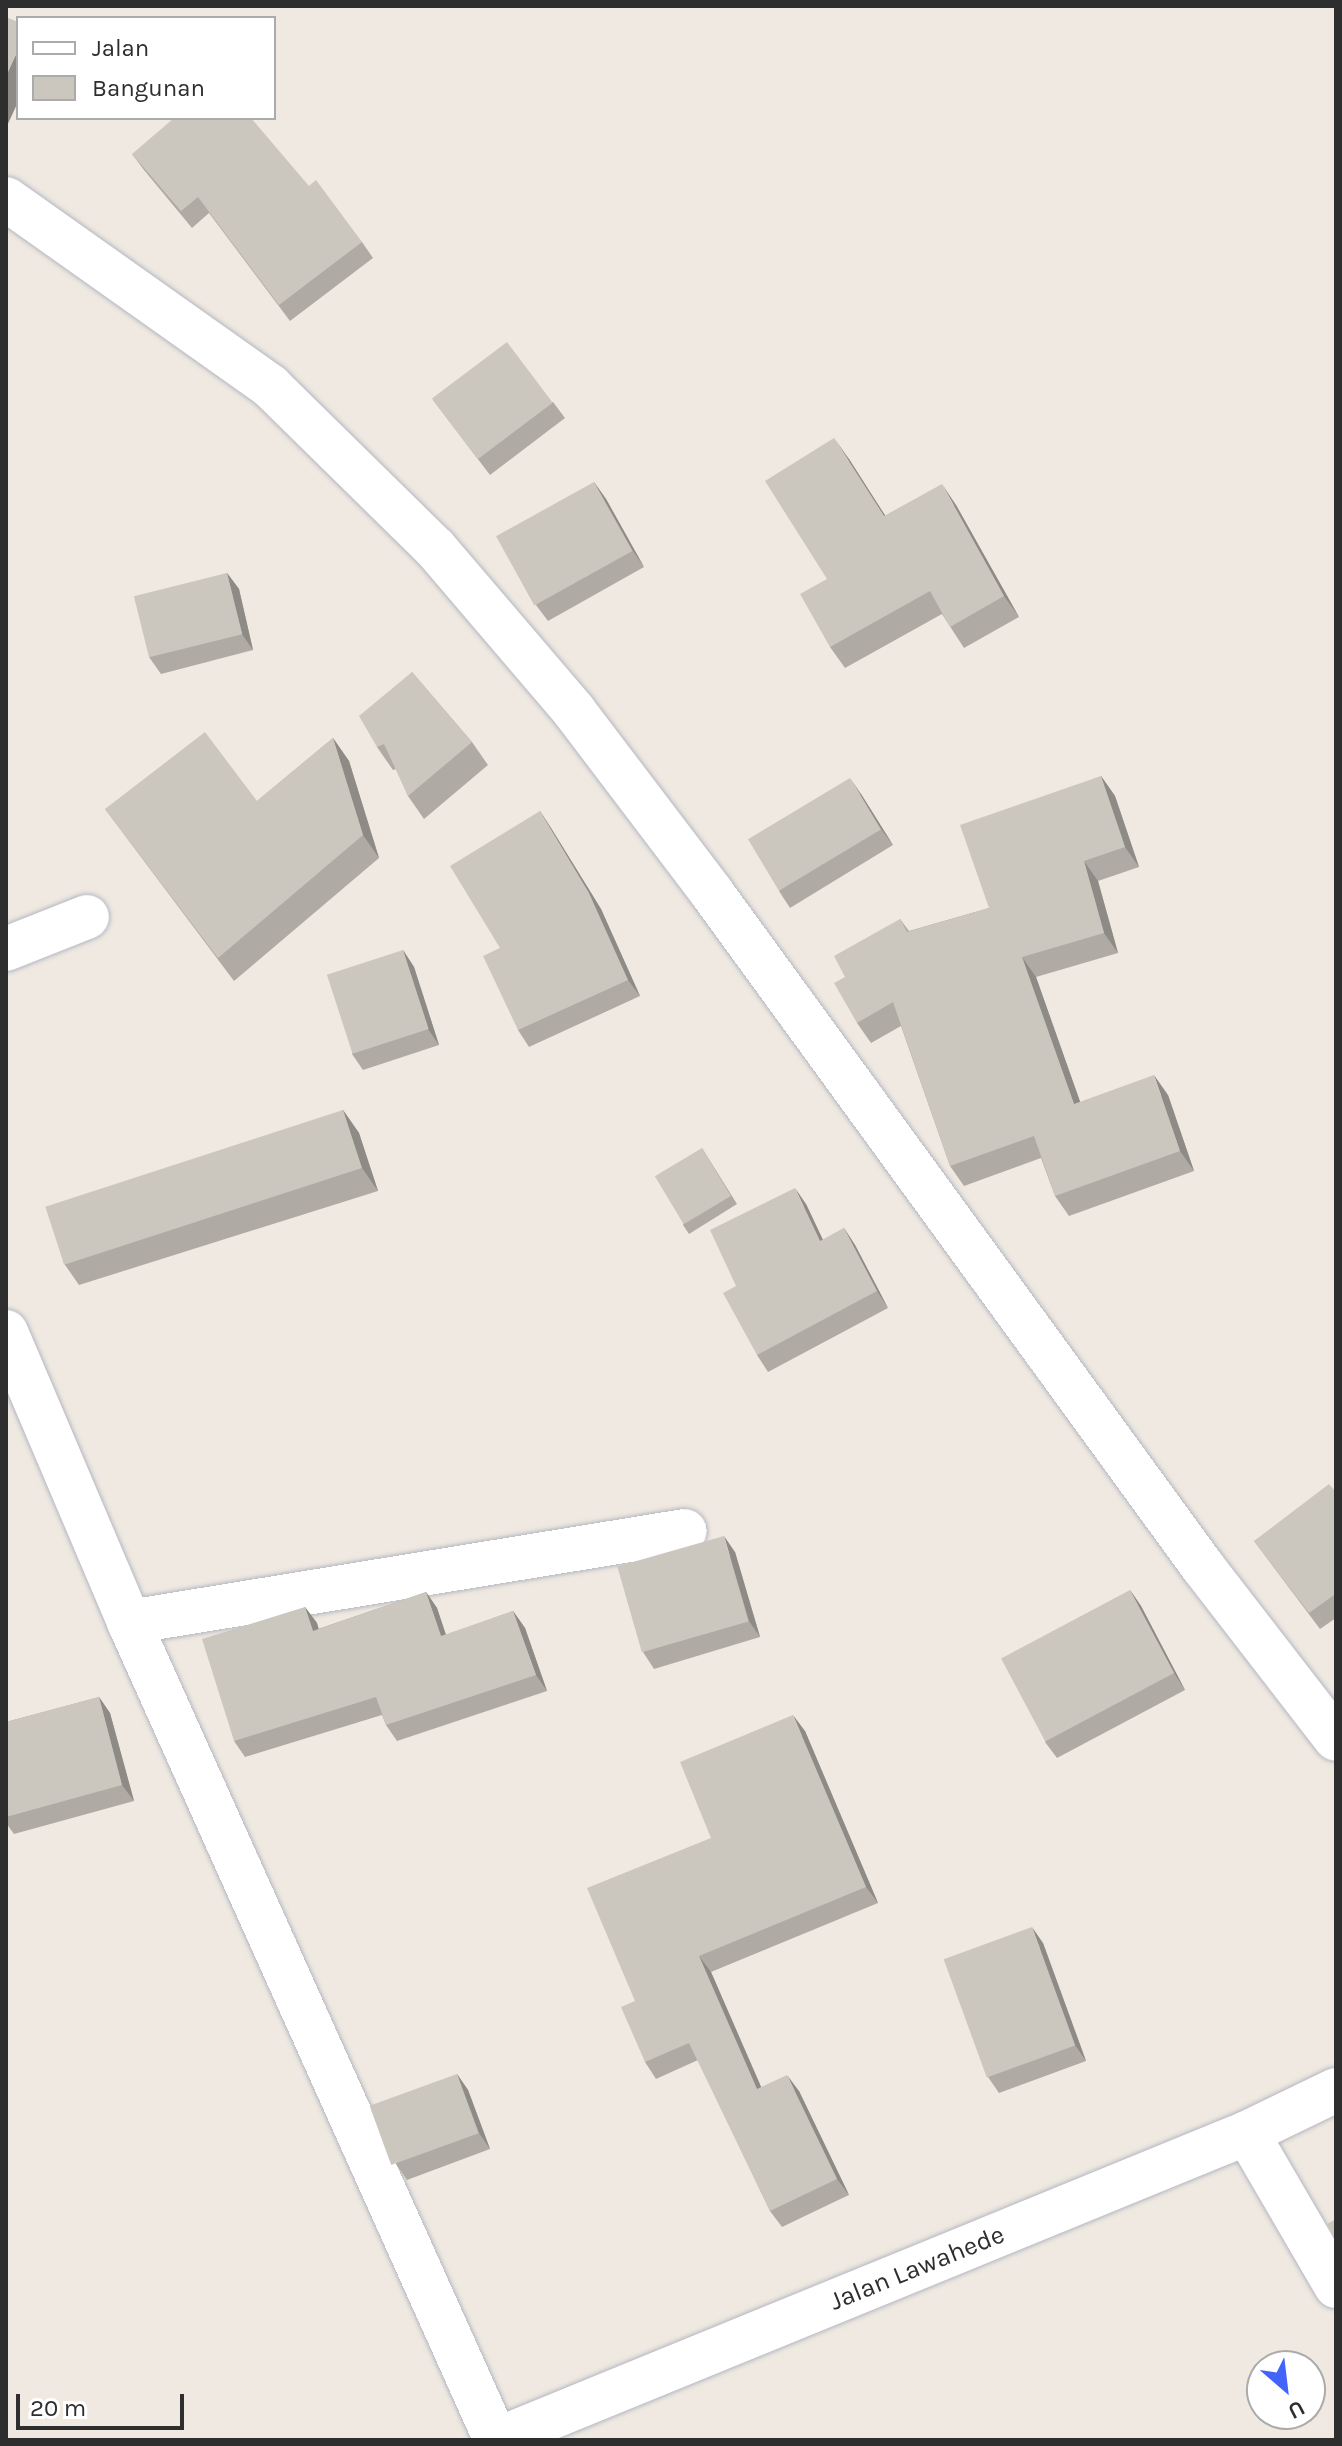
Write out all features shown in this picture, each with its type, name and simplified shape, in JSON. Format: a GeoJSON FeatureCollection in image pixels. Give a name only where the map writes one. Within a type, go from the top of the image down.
{"type":"FeatureCollection","features":[{"type":"Feature","properties":{"kind":"street"},"geometry":{"type":"LineString","coordinates":[[6,199],[270,386],[435,548],[574,711],[712,893],[1203,1567],[1336,1739]]}},
{"type":"Feature","properties":{"kind":"street"},"geometry":{"type":"LineString","coordinates":[[6,949],[87,917]]}},
{"type":"Feature","properties":{"kind":"street"},"geometry":{"type":"LineString","coordinates":[[6,1332],[129,1622],[496,2440]]}},
{"type":"Feature","properties":{"kind":"street"},"geometry":{"type":"LineString","coordinates":[[129,1622],[685,1531]]}},
{"type":"Feature","properties":{"kind":"street","name":"Jalan Lawahede"},"geometry":{"type":"LineString","coordinates":[[496,2440],[1247,2133],[1336,2090]]}},
{"type":"Feature","properties":{"kind":"street"},"geometry":{"type":"LineString","coordinates":[[1247,2133],[1336,2286]]}},
{"type":"Feature","properties":{"kind":"building"},"geometry":{"type":"Polygon","coordinates":[[[6,17],[16,21],[16,54],[6,76],[6,17]]]}},
{"type":"Feature","properties":{"kind":"building"},"geometry":{"type":"Polygon","coordinates":[[[172,120],[253,120],[309,186],[316,180],[362,242],[279,305],[198,197],[181,211],[132,154],[172,120]]]}},
{"type":"Feature","properties":{"kind":"building"},"geometry":{"type":"Polygon","coordinates":[[[507,342],[553,403],[478,459],[432,399],[507,342]]]}},
{"type":"Feature","properties":{"kind":"building"},"geometry":{"type":"Polygon","coordinates":[[[834,438],[884,516],[942,484],[1004,596],[950,627],[930,591],[830,647],[800,594],[827,579],[765,481],[834,438]]]}},
{"type":"Feature","properties":{"kind":"building"},"geometry":{"type":"Polygon","coordinates":[[[594,482],[632,551],[534,605],[496,536],[594,482]]]}},
{"type":"Feature","properties":{"kind":"building"},"geometry":{"type":"Polygon","coordinates":[[[227,573],[242,634],[149,657],[134,596],[227,573]]]}},
{"type":"Feature","properties":{"kind":"building"},"geometry":{"type":"Polygon","coordinates":[[[412,672],[472,742],[408,796],[384,744],[377,747],[359,716],[412,672]]]}},
{"type":"Feature","properties":{"kind":"building"},"geometry":{"type":"Polygon","coordinates":[[[205,732],[257,801],[333,738],[363,835],[218,958],[105,809],[205,732]]]}},
{"type":"Feature","properties":{"kind":"building"},"geometry":{"type":"Polygon","coordinates":[[[1101,776],[1125,847],[1084,861],[1104,933],[1022,957],[1074,1104],[1154,1075],[1180,1151],[1055,1196],[1034,1136],[950,1166],[893,1002],[857,1023],[834,983],[845,977],[834,956],[900,919],[907,932],[989,908],[960,825],[1101,776]]]}},
{"type":"Feature","properties":{"kind":"building"},"geometry":{"type":"Polygon","coordinates":[[[850,778],[881,829],[779,891],[748,839],[850,778]]]}},
{"type":"Feature","properties":{"kind":"building"},"geometry":{"type":"Polygon","coordinates":[[[540,811],[589,893],[628,980],[518,1030],[483,956],[500,948],[450,866],[540,811]]]}},
{"type":"Feature","properties":{"kind":"building"},"geometry":{"type":"Polygon","coordinates":[[[403,950],[429,1029],[353,1054],[327,975],[403,950]]]}},
{"type":"Feature","properties":{"kind":"building"},"geometry":{"type":"Polygon","coordinates":[[[343,1110],[362,1168],[64,1265],[45,1207],[343,1110]]]}},
{"type":"Feature","properties":{"kind":"building"},"geometry":{"type":"Polygon","coordinates":[[[702,1148],[731,1196],[684,1224],[655,1176],[702,1148]]]}},
{"type":"Feature","properties":{"kind":"building"},"geometry":{"type":"Polygon","coordinates":[[[795,1188],[820,1241],[844,1228],[877,1291],[757,1355],[723,1293],[736,1286],[710,1230],[795,1188]]]}},
{"type":"Feature","properties":{"kind":"building"},"geometry":{"type":"Polygon","coordinates":[[[1329,1484],[1336,1490],[1336,1599],[1334,1595],[1309,1613],[1254,1541],[1329,1484]]]}},
{"type":"Feature","properties":{"kind":"building"},"geometry":{"type":"Polygon","coordinates":[[[724,1536],[749,1622],[642,1652],[617,1567],[724,1536]]]}},
{"type":"Feature","properties":{"kind":"building"},"geometry":{"type":"Polygon","coordinates":[[[1130,1590],[1174,1673],[1045,1742],[1001,1659],[1130,1590]]]}},
{"type":"Feature","properties":{"kind":"building"},"geometry":{"type":"Polygon","coordinates":[[[426,1592],[441,1636],[513,1611],[536,1675],[386,1725],[376,1697],[234,1741],[202,1639],[305,1607],[313,1631],[426,1592]]]}},
{"type":"Feature","properties":{"kind":"building"},"geometry":{"type":"Polygon","coordinates":[[[99,1697],[122,1785],[6,1817],[6,1722],[99,1697]]]}},
{"type":"Feature","properties":{"kind":"building"},"geometry":{"type":"Polygon","coordinates":[[[793,1715],[866,1887],[699,1956],[757,2089],[787,2075],[837,2179],[770,2211],[689,2043],[645,2062],[621,2007],[635,2001],[587,1888],[711,1838],[680,1762],[793,1715]]]}},
{"type":"Feature","properties":{"kind":"building"},"geometry":{"type":"Polygon","coordinates":[[[1032,1927],[1075,2045],[987,2078],[944,1959],[1032,1927]]]}},
{"type":"Feature","properties":{"kind":"building"},"geometry":{"type":"Polygon","coordinates":[[[457,2074],[479,2133],[391,2165],[370,2106],[457,2074]]]}},
{"type":"Feature","properties":{"kind":"building"},"geometry":{"type":"Polygon","coordinates":[[[1336,2219],[1336,2242],[1327,2224],[1336,2219]]]}}]}
